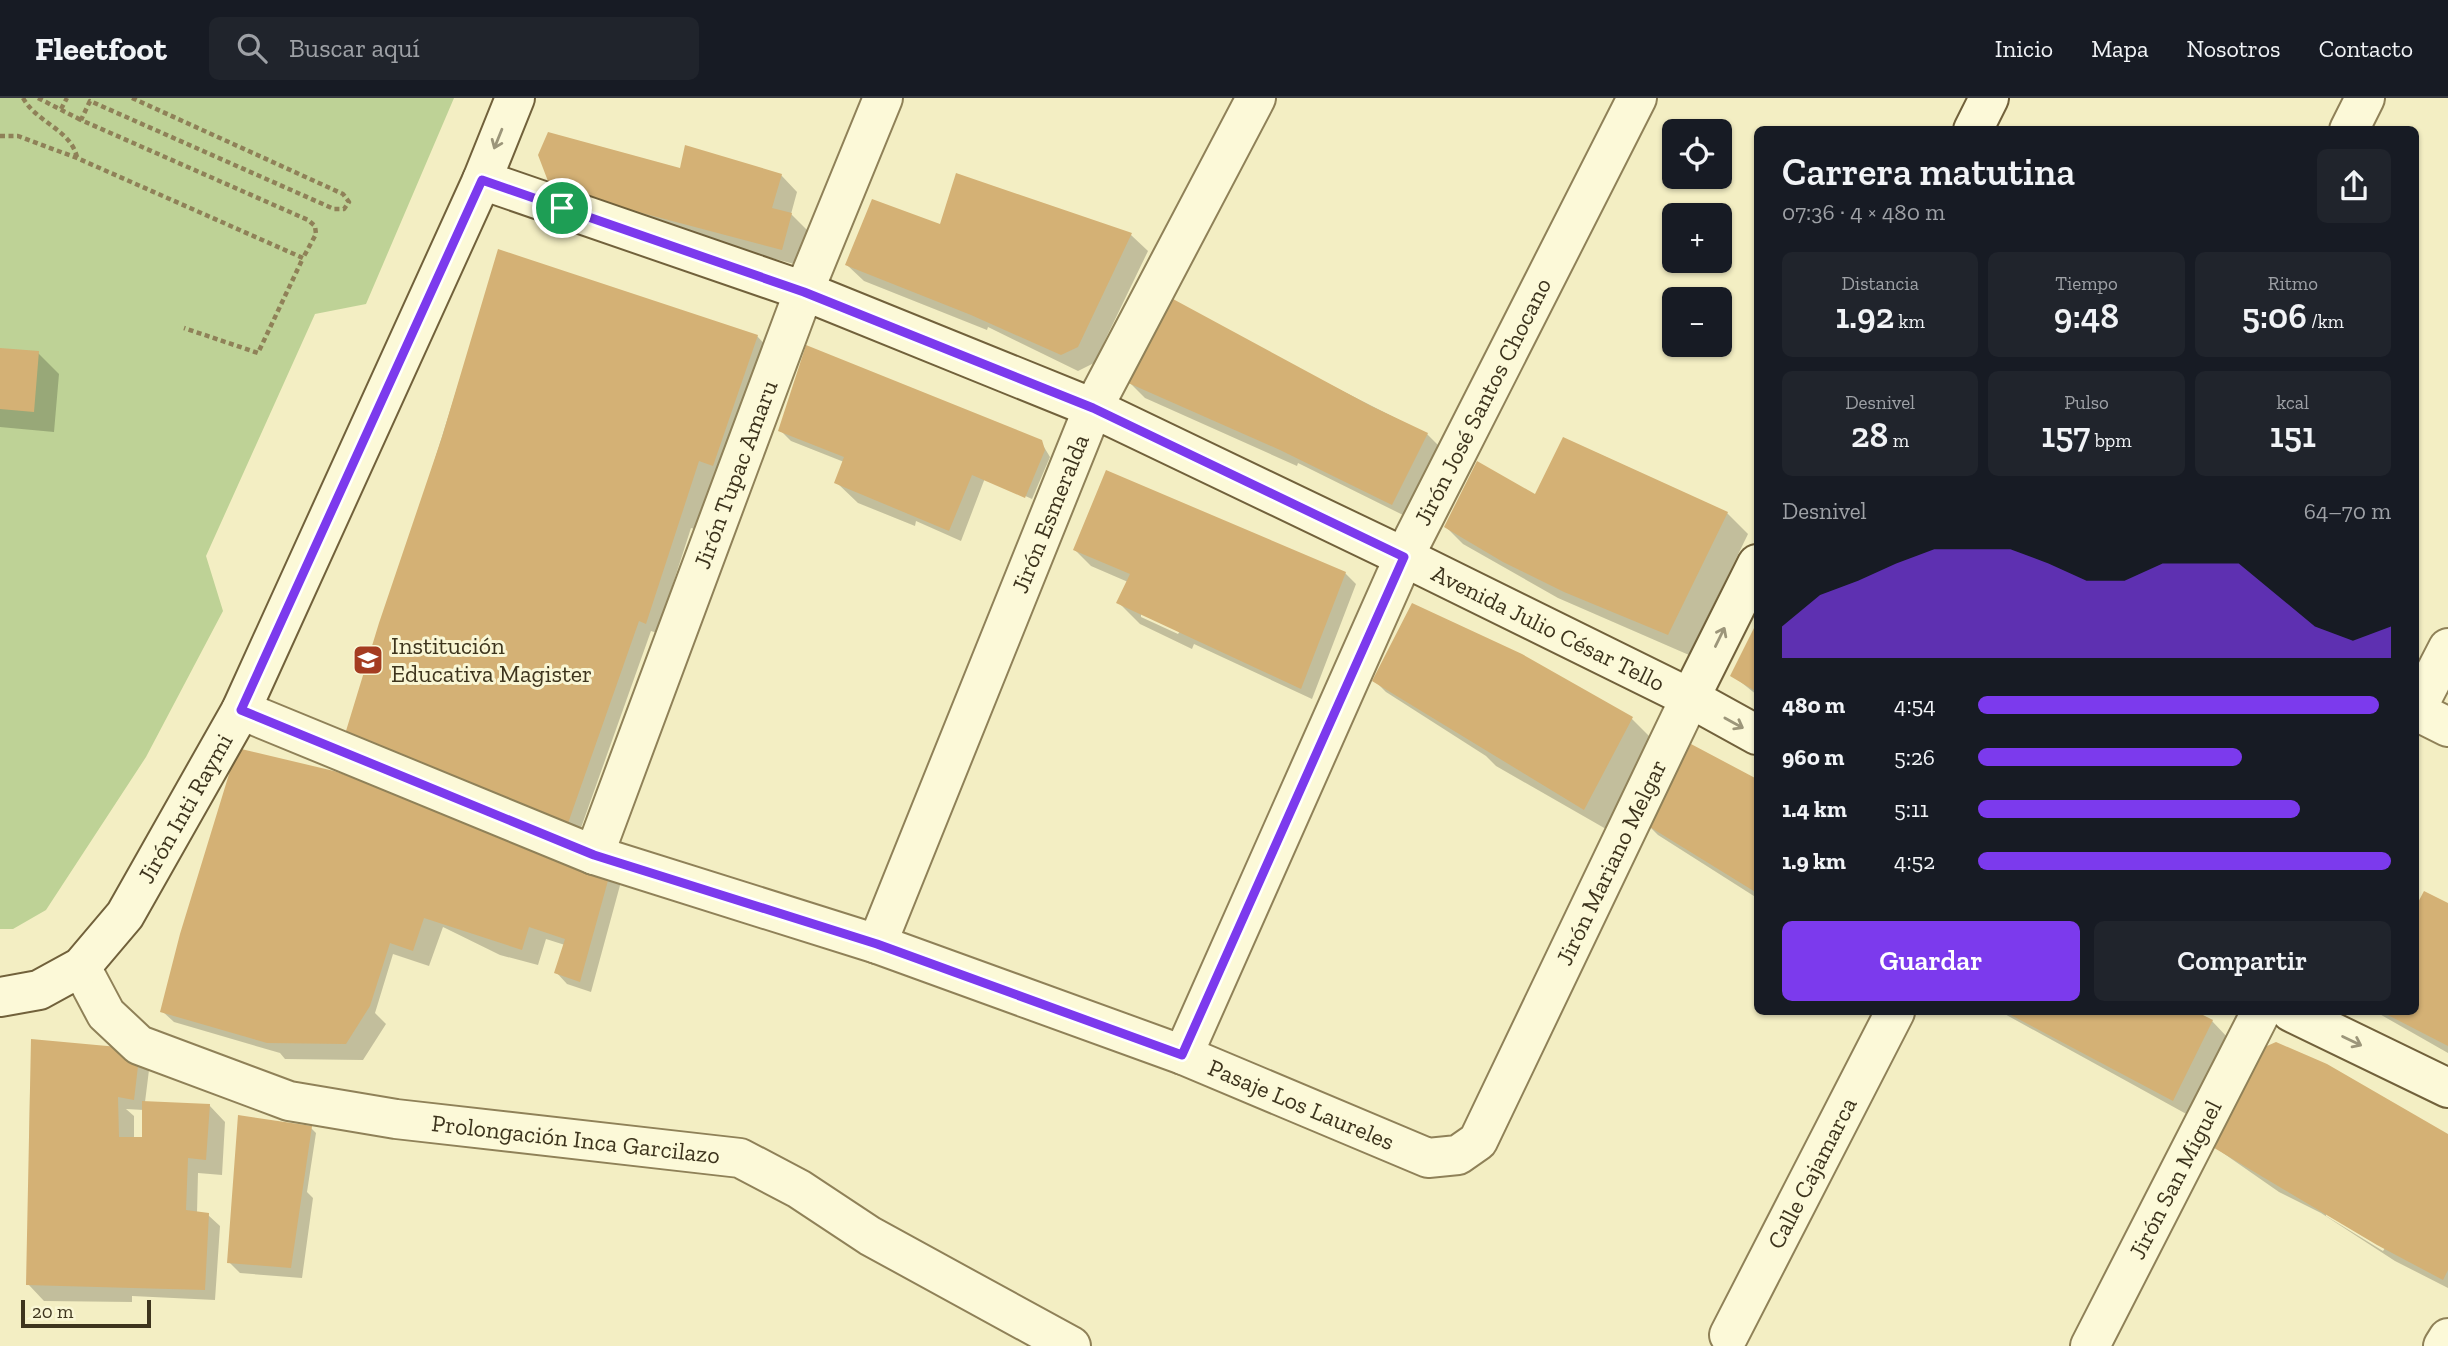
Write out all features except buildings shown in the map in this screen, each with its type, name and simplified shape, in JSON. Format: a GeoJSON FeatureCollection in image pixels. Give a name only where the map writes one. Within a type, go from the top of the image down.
{"type":"FeatureCollection","features":[{"type":"Feature","properties":{"kind":"street","name":"Jirón Inti Raymi"},"geometry":{"type":"LineString","coordinates":[[0,997],[39,990],[81,967],[125,915],[241,710],[482,180],[515,98]]}},
{"type":"Feature","properties":{"kind":"street","name":"Jirón Tupac Amaru"},"geometry":{"type":"LineString","coordinates":[[594,855],[804,292],[883,98]]}},
{"type":"Feature","properties":{"kind":"street","name":"Jirón Esmeralda"},"geometry":{"type":"LineString","coordinates":[[877,944],[1093,408],[1256,98]]}},
{"type":"Feature","properties":{"kind":"street","name":"Jirón José Santos Chocano"},"geometry":{"type":"LineString","coordinates":[[1182,1055],[1404,557],[1637,98]]}},
{"type":"Feature","properties":{"kind":"street"},"geometry":{"type":"LineString","coordinates":[[1975,126],[1989,98]]}},
{"type":"Feature","properties":{"kind":"street"},"geometry":{"type":"LineString","coordinates":[[2351,126],[2365,98]]}},
{"type":"Feature","properties":{"kind":"street","name":"Avenida Julio César Tello"},"geometry":{"type":"LineString","coordinates":[[482,180],[804,292],[1093,408],[1404,557],[1690,698],[1754,733]]}},
{"type":"Feature","properties":{"kind":"street","name":"Jirón Mariano Melgar"},"geometry":{"type":"LineString","coordinates":[[1458,1155],[1478,1141],[1754,570]]}},
{"type":"Feature","properties":{"kind":"street"},"geometry":{"type":"LineString","coordinates":[[2419,703],[2448,648]]}},
{"type":"Feature","properties":{"kind":"street","name":"Pasaje Los Laureles"},"geometry":{"type":"LineString","coordinates":[[241,710],[594,855],[877,944],[1182,1055],[1428,1158],[1458,1155]]}},
{"type":"Feature","properties":{"kind":"street"},"geometry":{"type":"LineString","coordinates":[[2419,713],[2448,727]]}},
{"type":"Feature","properties":{"kind":"street","name":"Prolongación Inca Garcilazo"},"geometry":{"type":"LineString","coordinates":[[81,967],[106,1014],[139,1045],[289,1101],[396,1119],[740,1158],[799,1189],[870,1236],[1071,1346]]}},
{"type":"Feature","properties":{"kind":"street","name":"Calle Cajamarca"},"geometry":{"type":"LineString","coordinates":[[1729,1335],[1893,1015]]}},
{"type":"Feature","properties":{"kind":"street","name":"Jirón San Miguel"},"geometry":{"type":"LineString","coordinates":[[2090,1346],[2260,1015]]}},
{"type":"Feature","properties":{"kind":"street"},"geometry":{"type":"LineString","coordinates":[[2297,1015],[2448,1088]]}},
{"type":"Feature","properties":{"kind":"street"},"geometry":{"type":"LineString","coordinates":[[2443,1346],[2448,1338]]}},
{"type":"Feature","properties":{"kind":"path"},"geometry":{"type":"LineString","coordinates":[[23,98],[31,112],[70,139],[77,158]]}},
{"type":"Feature","properties":{"kind":"path"},"geometry":{"type":"LineString","coordinates":[[38,98],[81,120],[308,220],[315,226],[316,234],[258,353],[184,328]]}},
{"type":"Feature","properties":{"kind":"path"},"geometry":{"type":"LineString","coordinates":[[61,109],[67,98]]}},
{"type":"Feature","properties":{"kind":"path"},"geometry":{"type":"LineString","coordinates":[[81,120],[90,101],[334,209],[344,209],[349,202],[343,194],[132,98]]}},
{"type":"Feature","properties":{"kind":"path"},"geometry":{"type":"LineString","coordinates":[[0,136],[18,136],[77,158],[303,258]]}},
{"type":"Feature","properties":{"kind":"green space"},"geometry":{"type":"Polygon","coordinates":[[[0,98],[454,98],[366,304],[315,314],[206,556],[223,611],[146,757],[46,910],[13,929],[0,929],[0,98]]]}},
{"type":"Feature","properties":{"kind":"place","name":"Institución Educativa Magister"},"geometry":{"type":"Point","coordinates":[368,660]}},
{"type":"Feature","properties":{"kind":"route"},"geometry":{"type":"LineString","coordinates":[[482,180],[562,208],[804,292],[1093,408],[1404,557],[1182,1055],[877,944],[594,855],[241,710],[482,180]]}}]}
